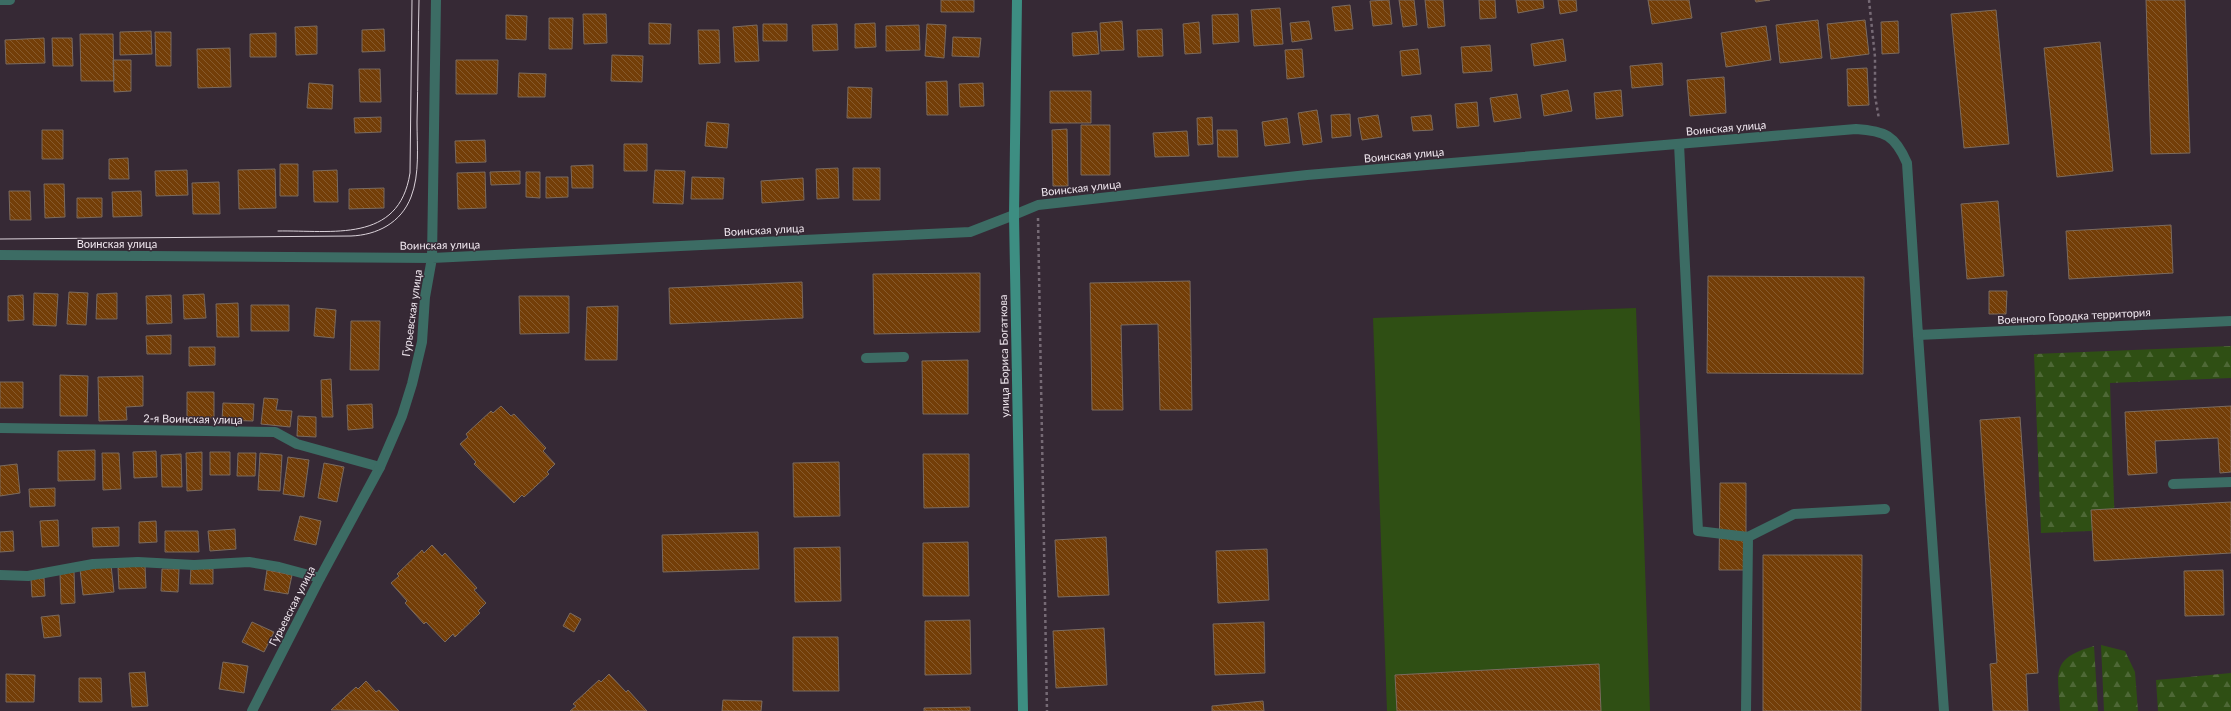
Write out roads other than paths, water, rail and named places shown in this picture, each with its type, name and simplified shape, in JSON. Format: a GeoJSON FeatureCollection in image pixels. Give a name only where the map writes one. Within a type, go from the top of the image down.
{"type":"FeatureCollection","features":[{"type":"Feature","properties":{"kind":"main road","name":"улица Бориса Богаткова"},"geometry":{"type":"LineString","coordinates":[[1017,0],[1014,215],[1023,711]]}},
{"type":"Feature","properties":{"kind":"street"},"geometry":{"type":"LineString","coordinates":[[0,0],[10,0]]}},
{"type":"Feature","properties":{"kind":"street","name":"Гурьевская улица"},"geometry":{"type":"LineString","coordinates":[[252,711],[320,578],[380,467],[402,416],[412,384],[422,342],[425,297],[432,258],[436,0]]}},
{"type":"Feature","properties":{"kind":"street","name":"Воинская улица"},"geometry":{"type":"LineString","coordinates":[[0,255],[432,258],[970,232],[1038,205],[1307,176],[1856,129],[1880,131],[1900,146],[1907,163],[1918,335]]}},
{"type":"Feature","properties":{"kind":"street"},"geometry":{"type":"LineString","coordinates":[[1679,144],[1698,531],[1748,537],[1794,514],[1885,509]]}},
{"type":"Feature","properties":{"kind":"street","name":"Военного Городка территория"},"geometry":{"type":"LineString","coordinates":[[1918,335],[2231,321]]}},
{"type":"Feature","properties":{"kind":"street"},"geometry":{"type":"LineString","coordinates":[[1918,335],[1944,711]]}},
{"type":"Feature","properties":{"kind":"street"},"geometry":{"type":"LineString","coordinates":[[866,358],[904,357]]}},
{"type":"Feature","properties":{"kind":"street","name":"2-я Воинская улица"},"geometry":{"type":"LineString","coordinates":[[0,428],[275,432],[297,444],[380,467]]}},
{"type":"Feature","properties":{"kind":"street"},"geometry":{"type":"LineString","coordinates":[[2173,484],[2231,482]]}},
{"type":"Feature","properties":{"kind":"street"},"geometry":{"type":"LineString","coordinates":[[1746,711],[1748,537]]}},
{"type":"Feature","properties":{"kind":"street"},"geometry":{"type":"LineString","coordinates":[[0,575],[28,576],[101,564],[138,562],[194,565],[249,562],[279,567],[320,578]]}},
{"type":"Feature","properties":{"kind":"tram line"},"geometry":{"type":"LineString","coordinates":[[278,231],[320,232],[360,228],[378,222],[392,212],[403,196],[410,173],[412,0]]}},
{"type":"Feature","properties":{"kind":"tram line"},"geometry":{"type":"LineString","coordinates":[[0,239],[351,236],[370,233],[387,226],[394,221],[407,206],[416,179],[419,0]]}}]}
